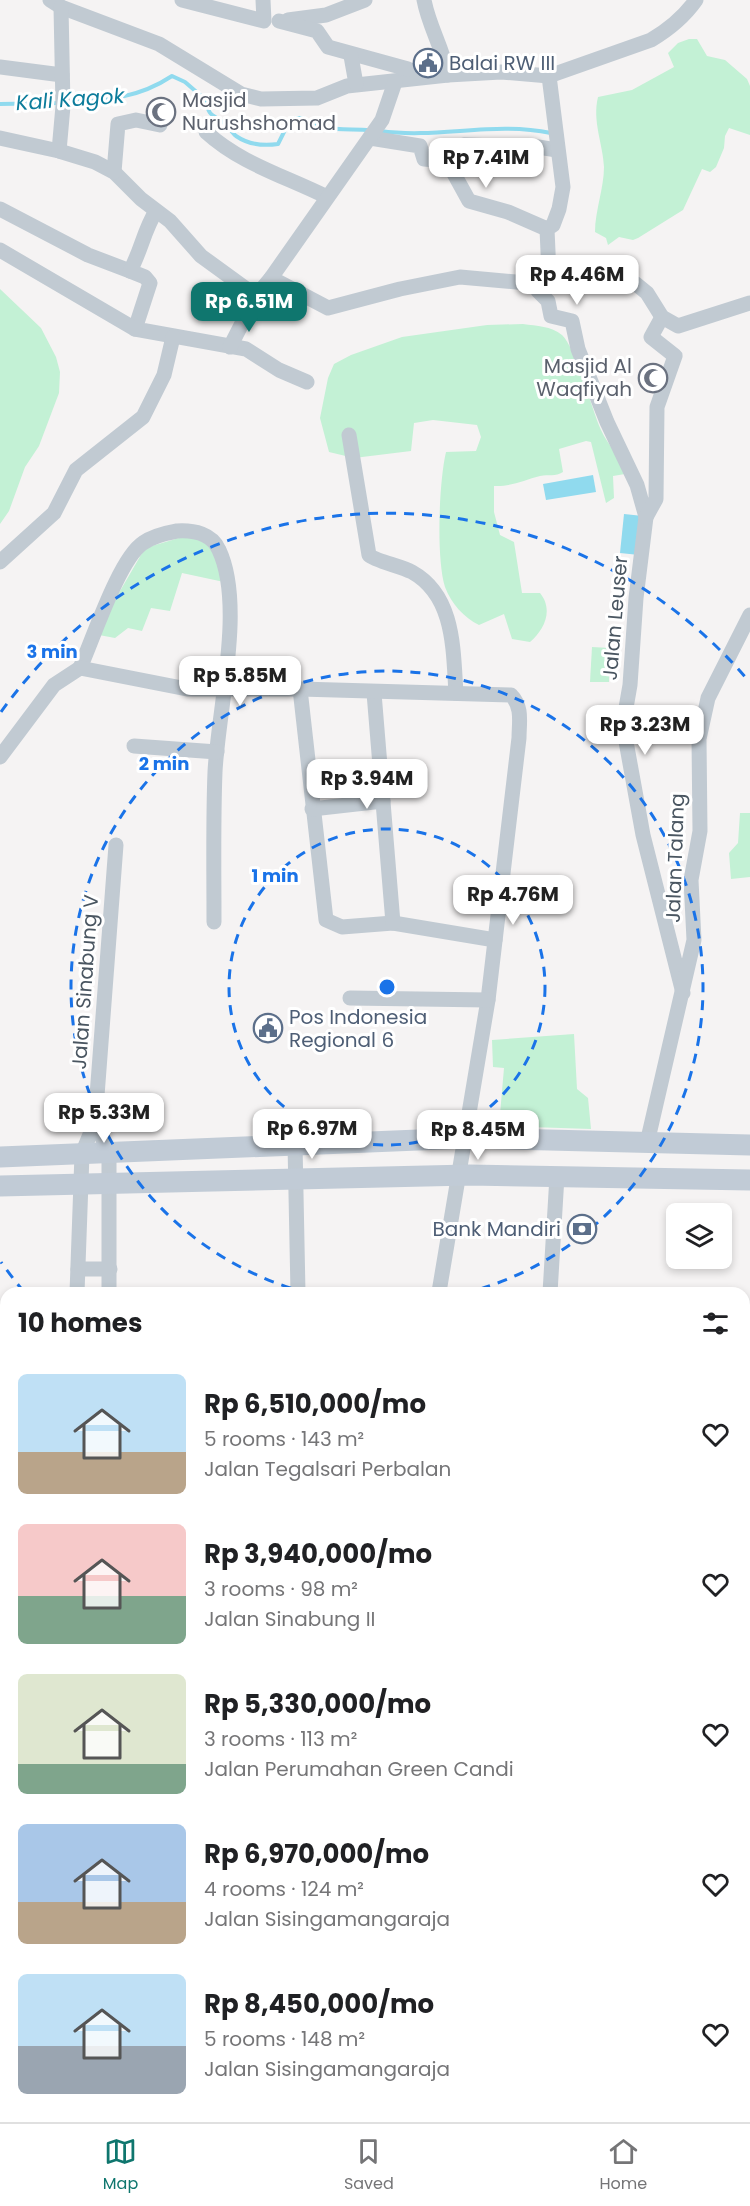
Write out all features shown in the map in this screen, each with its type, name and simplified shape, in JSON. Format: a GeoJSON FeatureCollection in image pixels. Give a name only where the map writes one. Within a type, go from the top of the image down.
{"type":"FeatureCollection","features":[{"type":"Feature","properties":{"kind":"main road"},"geometry":{"type":"LineString","coordinates":[[0,1157],[467,1138],[750,1145]]}},
{"type":"Feature","properties":{"kind":"main road"},"geometry":{"type":"LineString","coordinates":[[0,1186],[458,1175],[750,1180]]}},
{"type":"Feature","properties":{"kind":"street"},"geometry":{"type":"LineString","coordinates":[[182,0],[317,31],[328,47],[351,56],[408,69]]}},
{"type":"Feature","properties":{"kind":"street"},"geometry":{"type":"LineString","coordinates":[[263,0],[271,21]]}},
{"type":"Feature","properties":{"kind":"street"},"geometry":{"type":"LineString","coordinates":[[271,21],[326,15],[365,0]]}},
{"type":"Feature","properties":{"kind":"street"},"geometry":{"type":"LineString","coordinates":[[424,0],[430,26],[445,55],[448,75]]}},
{"type":"Feature","properties":{"kind":"street"},"geometry":{"type":"LineString","coordinates":[[59,151],[63,103],[56,4],[170,50],[251,98],[317,98],[356,84],[395,82],[448,75],[494,72],[549,76],[651,40],[664,32],[696,0]]}},
{"type":"Feature","properties":{"kind":"street"},"geometry":{"type":"LineString","coordinates":[[351,56],[356,84]]}},
{"type":"Feature","properties":{"kind":"street"},"geometry":{"type":"LineString","coordinates":[[0,67],[62,75]]}},
{"type":"Feature","properties":{"kind":"street"},"geometry":{"type":"LineString","coordinates":[[547,229],[553,225],[563,187],[556,147],[549,76]]}},
{"type":"Feature","properties":{"kind":"street"},"geometry":{"type":"LineString","coordinates":[[230,347],[256,296],[382,120],[395,82]]}},
{"type":"Feature","properties":{"kind":"street"},"geometry":{"type":"LineString","coordinates":[[114,172],[118,124],[136,120],[160,125]]}},
{"type":"Feature","properties":{"kind":"street"},"geometry":{"type":"LineString","coordinates":[[206,132],[230,152],[250,164],[327,197]]}},
{"type":"Feature","properties":{"kind":"street"},"geometry":{"type":"LineString","coordinates":[[372,136],[420,146],[424,159],[447,161],[469,201],[508,212],[547,229]]}},
{"type":"Feature","properties":{"kind":"street"},"geometry":{"type":"LineString","coordinates":[[0,138],[59,151],[95,162],[114,172],[176,227],[201,256],[256,296]]}},
{"type":"Feature","properties":{"kind":"street"},"geometry":{"type":"LineString","coordinates":[[453,169],[460,163],[459,147],[464,145],[556,147]]}},
{"type":"Feature","properties":{"kind":"street"},"geometry":{"type":"LineString","coordinates":[[0,209],[32,228],[145,277],[150,283],[135,329]]}},
{"type":"Feature","properties":{"kind":"street"},"geometry":{"type":"LineString","coordinates":[[130,271],[141,251],[143,235],[156,211]]}},
{"type":"Feature","properties":{"kind":"street"},"geometry":{"type":"LineString","coordinates":[[546,276],[547,229]]}},
{"type":"Feature","properties":{"kind":"street"},"geometry":{"type":"LineString","coordinates":[[0,250],[135,329],[246,349],[279,370],[307,382]]}},
{"type":"Feature","properties":{"kind":"street"},"geometry":{"type":"LineString","coordinates":[[271,278],[328,308],[400,289],[460,277],[527,283],[560,273],[583,279],[626,279],[647,292],[662,317],[672,324],[686,324],[750,303]]}},
{"type":"Feature","properties":{"kind":"street","name":"Jalan Leuser"},"geometry":{"type":"LineString","coordinates":[[546,276],[538,291],[548,301],[551,316],[572,321],[578,349],[605,416],[637,485],[646,517],[636,598],[630,685],[623,725],[646,851],[683,993]]}},
{"type":"Feature","properties":{"kind":"street"},"geometry":{"type":"LineString","coordinates":[[646,517],[656,499],[657,407],[675,356],[651,337],[662,317]]}},
{"type":"Feature","properties":{"kind":"street"},"geometry":{"type":"LineString","coordinates":[[0,562],[54,513],[76,470],[143,417],[164,375],[173,337]]}},
{"type":"Feature","properties":{"kind":"street"},"geometry":{"type":"LineString","coordinates":[[349,435],[369,555],[409,570],[421,577],[437,594],[452,637],[456,693]]}},
{"type":"Feature","properties":{"kind":"street"},"geometry":{"type":"LineString","coordinates":[[0,757],[54,685],[80,668],[125,564],[142,543],[157,536],[190,531],[203,533],[212,540],[227,570],[230,623],[217,752],[214,922]]}},
{"type":"Feature","properties":{"kind":"street","name":"Jalan Talang"},"geometry":{"type":"LineString","coordinates":[[647,1143],[694,940],[691,880],[701,824],[699,739],[708,698],[750,615]]}},
{"type":"Feature","properties":{"kind":"street"},"geometry":{"type":"LineString","coordinates":[[80,668],[187,689],[223,691],[300,689],[374,693],[511,695],[520,710],[519,738],[488,1000],[441,1287]]}},
{"type":"Feature","properties":{"kind":"street"},"geometry":{"type":"LineString","coordinates":[[300,689],[324,914],[329,923],[342,927],[393,924],[495,940]]}},
{"type":"Feature","properties":{"kind":"street"},"geometry":{"type":"LineString","coordinates":[[374,693],[393,924]]}},
{"type":"Feature","properties":{"kind":"street"},"geometry":{"type":"LineString","coordinates":[[135,746],[217,752]]}},
{"type":"Feature","properties":{"kind":"street"},"geometry":{"type":"LineString","coordinates":[[312,809],[383,801]]}},
{"type":"Feature","properties":{"kind":"street","name":"Jalan Sinabung V"},"geometry":{"type":"LineString","coordinates":[[95,1122],[116,845]]}},
{"type":"Feature","properties":{"kind":"street"},"geometry":{"type":"LineString","coordinates":[[350,998],[488,1000]]}},
{"type":"Feature","properties":{"kind":"street"},"geometry":{"type":"LineString","coordinates":[[95,1122],[109,1153],[111,1182],[109,1287]]}},
{"type":"Feature","properties":{"kind":"street"},"geometry":{"type":"LineString","coordinates":[[77,1287],[82,1154],[95,1122]]}},
{"type":"Feature","properties":{"kind":"street"},"geometry":{"type":"LineString","coordinates":[[295,1144],[298,1287]]}},
{"type":"Feature","properties":{"kind":"street"},"geometry":{"type":"LineString","coordinates":[[550,1287],[557,1176]]}},
{"type":"Feature","properties":{"kind":"street"},"geometry":{"type":"LineString","coordinates":[[78,1269],[110,1269]]}},
{"type":"Feature","properties":{"kind":"green space"},"geometry":{"type":"Polygon","coordinates":[[[697,39],[707,56],[725,60],[747,79],[750,86],[750,135],[729,128],[716,167],[710,172],[702,169],[683,210],[638,238],[633,240],[619,237],[608,245],[606,238],[595,232],[604,167],[596,115],[598,97],[632,90],[674,67],[668,53],[678,43],[697,39]]]}},
{"type":"Feature","properties":{"kind":"green space"},"geometry":{"type":"Polygon","coordinates":[[[0,289],[41,328],[56,357],[60,372],[59,393],[39,446],[25,467],[9,511],[0,524],[0,289]]]}},
{"type":"Feature","properties":{"kind":"green space"},"geometry":{"type":"Polygon","coordinates":[[[523,324],[553,330],[567,341],[601,430],[621,462],[625,474],[613,476],[614,498],[606,503],[591,442],[586,441],[559,449],[563,472],[560,474],[494,486],[494,512],[500,535],[514,542],[522,593],[540,593],[546,606],[547,613],[543,626],[530,642],[512,639],[504,614],[479,625],[473,622],[451,599],[445,587],[440,558],[440,520],[446,452],[476,451],[481,437],[477,425],[433,420],[414,423],[411,451],[354,458],[329,452],[320,418],[328,378],[334,364],[351,355],[402,337],[487,325],[523,324]]]}},
{"type":"Feature","properties":{"kind":"green space"},"geometry":{"type":"Polygon","coordinates":[[[189,535],[212,547],[224,582],[182,573],[170,611],[151,608],[142,631],[128,628],[115,638],[99,635],[109,610],[145,548],[189,535]]]}},
{"type":"Feature","properties":{"kind":"green space"},"geometry":{"type":"Polygon","coordinates":[[[592,647],[610,648],[609,682],[590,682],[592,647]]]}},
{"type":"Feature","properties":{"kind":"green space"},"geometry":{"type":"Polygon","coordinates":[[[740,813],[750,813],[750,877],[731,879],[729,853],[738,843],[740,813]]]}},
{"type":"Feature","properties":{"kind":"green space"},"geometry":{"type":"Polygon","coordinates":[[[574,1034],[577,1089],[588,1098],[591,1129],[499,1126],[504,1068],[493,1067],[492,1040],[574,1034]]]}},
{"type":"Feature","properties":{"kind":"water"},"geometry":{"type":"Polygon","coordinates":[[[593,475],[596,492],[546,500],[543,484],[593,475]]]}},
{"type":"Feature","properties":{"kind":"water"},"geometry":{"type":"Polygon","coordinates":[[[624,514],[643,516],[639,555],[620,553],[624,514]]]}},
{"type":"Feature","properties":{"kind":"waterway","name":"Kali Kagok"},"geometry":{"type":"LineString","coordinates":[[67,102],[95,101],[134,94],[172,76],[185,82],[207,101],[209,112],[225,123],[236,136],[251,143],[278,144],[291,118],[303,118],[326,128],[370,130]]}},
{"type":"Feature","properties":{"kind":"waterway","name":"Kali Kagok"},"geometry":{"type":"LineString","coordinates":[[0,104],[59,103]]}},
{"type":"Feature","properties":{"kind":"waterway","name":"Kali Kagok"},"geometry":{"type":"LineString","coordinates":[[380,131],[423,133],[508,129],[551,133]]}},
{"type":"Feature","properties":{"kind":"place","name":"Balai RW III"},"geometry":{"type":"Point","coordinates":[428,63]}},
{"type":"Feature","properties":{"kind":"place","name":"Masjid Nurushshomad"},"geometry":{"type":"Point","coordinates":[161,112]}},
{"type":"Feature","properties":{"kind":"place","name":"Masjid Al Waqfiyah"},"geometry":{"type":"Point","coordinates":[653,378]}},
{"type":"Feature","properties":{"kind":"place","name":"Pos Indonesia Regional 6"},"geometry":{"type":"Point","coordinates":[268,1028]}},
{"type":"Feature","properties":{"kind":"place","name":"Bank Mandiri"},"geometry":{"type":"Point","coordinates":[582,1229]}}]}
